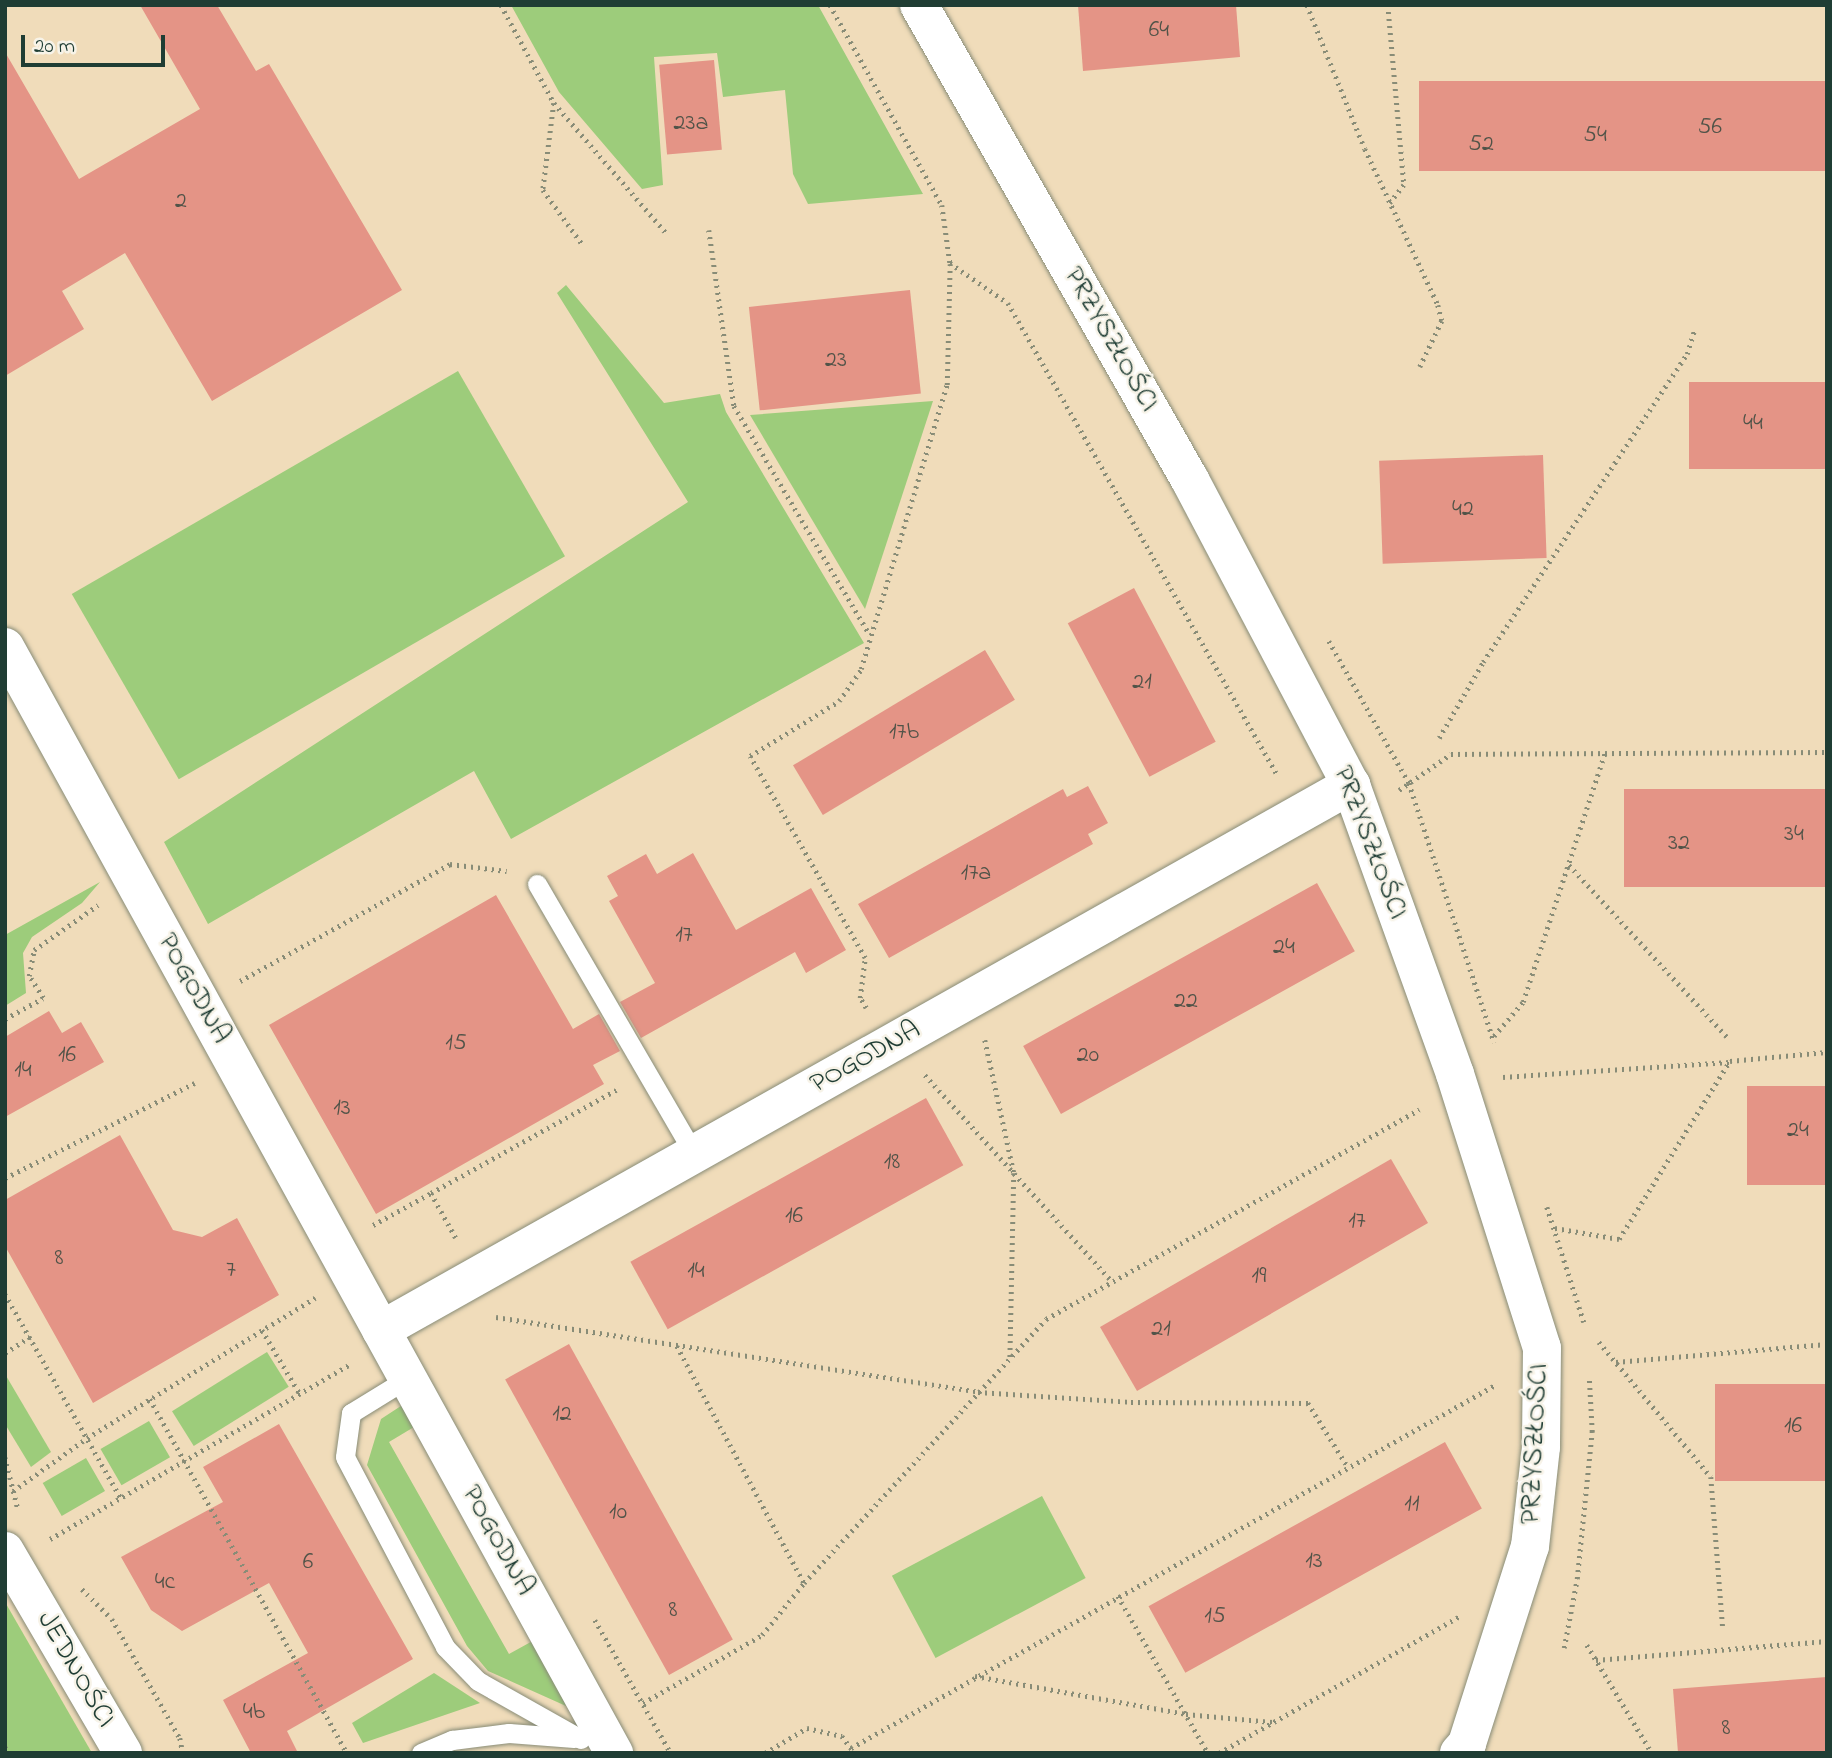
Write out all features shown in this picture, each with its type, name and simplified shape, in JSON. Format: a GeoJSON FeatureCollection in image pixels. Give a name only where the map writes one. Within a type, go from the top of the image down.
{"type":"FeatureCollection","features":[{"type":"Feature","properties":{"kind":"street","name":"PRZYSZŁOŚCI"},"geometry":{"type":"LineString","coordinates":[[919,5],[1190,480],[1350,785],[1455,1074],[1542,1348],[1541,1447],[1530,1546],[1466,1744],[1459,1753]]}},
{"type":"Feature","properties":{"kind":"street","name":"POGODNA"},"geometry":{"type":"LineString","coordinates":[[5,647],[408,1378],[601,1744]]}},
{"type":"Feature","properties":{"kind":"street","name":"POGODNA"},"geometry":{"type":"LineString","coordinates":[[385,1336],[694,1154],[1350,785]]}},
{"type":"Feature","properties":{"kind":"street","name":"JEDNOŚCI"},"geometry":{"type":"LineString","coordinates":[[23,1548],[123,1753]]}},
{"type":"Feature","properties":{"kind":"lane"},"geometry":{"type":"LineString","coordinates":[[537,884],[694,1154]]}},
{"type":"Feature","properties":{"kind":"lane"},"geometry":{"type":"LineString","coordinates":[[408,1378],[351,1413],[345,1457],[445,1647],[478,1681],[601,1744]]}},
{"type":"Feature","properties":{"kind":"lane"},"geometry":{"type":"LineString","coordinates":[[421,1753],[452,1740],[509,1733],[601,1744]]}},
{"type":"Feature","properties":{"kind":"path"},"geometry":{"type":"LineString","coordinates":[[501,5],[554,103],[668,234]]}},
{"type":"Feature","properties":{"kind":"path"},"geometry":{"type":"LineString","coordinates":[[831,5],[942,205],[950,263],[947,385],[861,669],[839,701],[750,756],[864,958],[860,998],[889,1045]]}},
{"type":"Feature","properties":{"kind":"path"},"geometry":{"type":"LineString","coordinates":[[1307,5],[1442,321],[1420,367]]}},
{"type":"Feature","properties":{"kind":"path"},"geometry":{"type":"LineString","coordinates":[[1388,5],[1404,185],[1390,203]]}},
{"type":"Feature","properties":{"kind":"path"},"geometry":{"type":"LineString","coordinates":[[554,103],[543,190],[583,245]]}},
{"type":"Feature","properties":{"kind":"path"},"geometry":{"type":"LineString","coordinates":[[709,230],[734,406],[871,636]]}},
{"type":"Feature","properties":{"kind":"path"},"geometry":{"type":"LineString","coordinates":[[950,263],[1008,303],[1299,814]]}},
{"type":"Feature","properties":{"kind":"path"},"geometry":{"type":"LineString","coordinates":[[1439,738],[1483,662],[1673,376],[1694,331]]}},
{"type":"Feature","properties":{"kind":"path"},"geometry":{"type":"LineString","coordinates":[[1370,835],[1404,829],[1398,790],[1451,754],[1827,752]]}},
{"type":"Feature","properties":{"kind":"path"},"geometry":{"type":"LineString","coordinates":[[1493,1037],[1523,1002],[1605,753]]}},
{"type":"Feature","properties":{"kind":"path"},"geometry":{"type":"LineString","coordinates":[[242,995],[236,983],[450,864],[497,866],[537,884]]}},
{"type":"Feature","properties":{"kind":"path"},"geometry":{"type":"LineString","coordinates":[[1569,865],[1727,1037]]}},
{"type":"Feature","properties":{"kind":"path"},"geometry":{"type":"LineString","coordinates":[[5,1019],[43,998],[29,976],[34,950],[45,938],[135,885]]}},
{"type":"Feature","properties":{"kind":"path"},"geometry":{"type":"LineString","coordinates":[[983,1032],[1014,1174],[1010,1358]]}},
{"type":"Feature","properties":{"kind":"path"},"geometry":{"type":"LineString","coordinates":[[1503,1077],[1827,1052]]}},
{"type":"Feature","properties":{"kind":"path"},"geometry":{"type":"LineString","coordinates":[[1555,1228],[1619,1239],[1730,1061]]}},
{"type":"Feature","properties":{"kind":"path"},"geometry":{"type":"LineString","coordinates":[[5,1178],[134,1117],[234,1062]]}},
{"type":"Feature","properties":{"kind":"path"},"geometry":{"type":"LineString","coordinates":[[919,1069],[1112,1282]]}},
{"type":"Feature","properties":{"kind":"path"},"geometry":{"type":"LineString","coordinates":[[370,1226],[647,1073]]}},
{"type":"Feature","properties":{"kind":"path"},"geometry":{"type":"LineString","coordinates":[[1419,1096],[1427,1121]]}},
{"type":"Feature","properties":{"kind":"path"},"geometry":{"type":"LineString","coordinates":[[643,1703],[762,1635],[804,1583],[1045,1319],[1423,1108]]}},
{"type":"Feature","properties":{"kind":"path"},"geometry":{"type":"LineString","coordinates":[[431,1193],[461,1247]]}},
{"type":"Feature","properties":{"kind":"path"},"geometry":{"type":"LineString","coordinates":[[364,1215],[376,1236]]}},
{"type":"Feature","properties":{"kind":"path"},"geometry":{"type":"LineString","coordinates":[[13,1491],[87,1438],[351,1275]]}},
{"type":"Feature","properties":{"kind":"path"},"geometry":{"type":"LineString","coordinates":[[5,1294],[121,1498]]}},
{"type":"Feature","properties":{"kind":"path"},"geometry":{"type":"LineString","coordinates":[[491,1316],[978,1392],[1131,1402],[1308,1403],[1348,1467]]}},
{"type":"Feature","properties":{"kind":"path"},"geometry":{"type":"LineString","coordinates":[[262,1330],[300,1394]]}},
{"type":"Feature","properties":{"kind":"path"},"geometry":{"type":"LineString","coordinates":[[23,1548],[121,1498],[300,1394],[385,1336]]}},
{"type":"Feature","properties":{"kind":"path"},"geometry":{"type":"LineString","coordinates":[[5,1353],[30,1337]]}},
{"type":"Feature","properties":{"kind":"path"},"geometry":{"type":"LineString","coordinates":[[1599,1342],[1711,1477],[1723,1630]]}},
{"type":"Feature","properties":{"kind":"path"},"geometry":{"type":"LineString","coordinates":[[1616,1362],[1827,1343]]}},
{"type":"Feature","properties":{"kind":"path"},"geometry":{"type":"LineString","coordinates":[[677,1346],[804,1583]]}},
{"type":"Feature","properties":{"kind":"path"},"geometry":{"type":"LineString","coordinates":[[765,1753],[807,1728],[842,1737],[853,1750],[974,1676],[1507,1379]]}},
{"type":"Feature","properties":{"kind":"path"},"geometry":{"type":"LineString","coordinates":[[150,1399],[347,1753]]}},
{"type":"Feature","properties":{"kind":"path"},"geometry":{"type":"LineString","coordinates":[[5,1457],[13,1491],[23,1517]]}},
{"type":"Feature","properties":{"kind":"path"},"geometry":{"type":"LineString","coordinates":[[74,1581],[112,1619],[180,1738],[184,1753]]}},
{"type":"Feature","properties":{"kind":"path"},"geometry":{"type":"LineString","coordinates":[[1118,1596],[1208,1753]]}},
{"type":"Feature","properties":{"kind":"path"},"geometry":{"type":"LineString","coordinates":[[588,1606],[671,1753]]}},
{"type":"Feature","properties":{"kind":"path"},"geometry":{"type":"LineString","coordinates":[[1219,1753],[1469,1611]]}},
{"type":"Feature","properties":{"kind":"path"},"geometry":{"type":"LineString","coordinates":[[1596,1660],[1827,1641]]}},
{"type":"Feature","properties":{"kind":"path"},"geometry":{"type":"LineString","coordinates":[[1587,1645],[1653,1753]]}},
{"type":"Feature","properties":{"kind":"path"},"geometry":{"type":"LineString","coordinates":[[974,1676],[1186,1714],[1273,1722]]}},
{"type":"Feature","properties":{"kind":"path"},"geometry":{"type":"LineString","coordinates":[[5,1747],[9,1753]]}},
{"type":"Feature","properties":{"kind":"green space"},"geometry":{"type":"Polygon","coordinates":[[[511,5],[818,5],[923,194],[808,204],[793,174],[785,90],[723,97],[717,53],[654,57],[663,185],[642,189],[559,92],[511,5]]]}},
{"type":"Feature","properties":{"kind":"green space"},"geometry":{"type":"Polygon","coordinates":[[[566,285],[664,403],[720,394],[726,412],[864,643],[511,839],[474,771],[208,924],[164,842],[688,502],[557,293],[566,285]]]}},
{"type":"Feature","properties":{"kind":"green space"},"geometry":{"type":"Polygon","coordinates":[[[458,371],[565,556],[179,779],[72,594],[458,371]]]}},
{"type":"Feature","properties":{"kind":"green space"},"geometry":{"type":"Polygon","coordinates":[[[933,401],[865,609],[750,415],[933,401]]]}},
{"type":"Feature","properties":{"kind":"green space"},"geometry":{"type":"Polygon","coordinates":[[[100,882],[82,903],[32,937],[23,953],[26,993],[5,1006],[5,935],[100,882]]]}},
{"type":"Feature","properties":{"kind":"green space"},"geometry":{"type":"Polygon","coordinates":[[[267,1352],[289,1387],[194,1446],[172,1411],[267,1352]]]}},
{"type":"Feature","properties":{"kind":"green space"},"geometry":{"type":"Polygon","coordinates":[[[5,1374],[51,1452],[31,1467],[5,1424],[5,1374]]]}},
{"type":"Feature","properties":{"kind":"green space"},"geometry":{"type":"Polygon","coordinates":[[[407,1402],[419,1424],[389,1442],[509,1654],[538,1638],[566,1706],[488,1671],[467,1646],[367,1465],[381,1419],[407,1402]]]}},
{"type":"Feature","properties":{"kind":"green space"},"geometry":{"type":"Polygon","coordinates":[[[149,1421],[170,1457],[122,1485],[101,1449],[149,1421]]]}},
{"type":"Feature","properties":{"kind":"green space"},"geometry":{"type":"Polygon","coordinates":[[[86,1458],[105,1491],[62,1516],[43,1483],[86,1458]]]}},
{"type":"Feature","properties":{"kind":"green space"},"geometry":{"type":"Polygon","coordinates":[[[1042,1496],[1086,1578],[936,1658],[892,1576],[1042,1496]]]}},
{"type":"Feature","properties":{"kind":"green space"},"geometry":{"type":"Polygon","coordinates":[[[5,1602],[92,1753],[5,1753],[5,1602]]]}},
{"type":"Feature","properties":{"kind":"green space"},"geometry":{"type":"Polygon","coordinates":[[[434,1673],[480,1703],[363,1743],[352,1723],[434,1673]]]}},
{"type":"Feature","properties":{"kind":"building"},"geometry":{"type":"Polygon","coordinates":[[[140,5],[217,5],[256,71],[269,64],[402,290],[212,401],[125,253],[62,291],[84,329],[5,376],[5,52],[79,179],[200,109],[140,5]]]}},
{"type":"Feature","properties":{"kind":"building"},"geometry":{"type":"Polygon","coordinates":[[[1078,5],[1236,5],[1240,57],[1083,71],[1078,5]]]}},
{"type":"Feature","properties":{"kind":"building"},"geometry":{"type":"Polygon","coordinates":[[[714,60],[722,150],[667,154],[659,65],[714,60]]]}},
{"type":"Feature","properties":{"kind":"building"},"geometry":{"type":"Polygon","coordinates":[[[1419,81],[1827,81],[1827,171],[1419,171],[1419,81]]]}},
{"type":"Feature","properties":{"kind":"building"},"geometry":{"type":"Polygon","coordinates":[[[910,290],[921,393],[760,410],[749,307],[910,290]]]}},
{"type":"Feature","properties":{"kind":"building"},"geometry":{"type":"Polygon","coordinates":[[[1689,382],[1827,382],[1827,469],[1689,469],[1689,382]]]}},
{"type":"Feature","properties":{"kind":"building"},"geometry":{"type":"Polygon","coordinates":[[[1543,455],[1547,558],[1383,564],[1379,461],[1543,455]]]}},
{"type":"Feature","properties":{"kind":"building"},"geometry":{"type":"Polygon","coordinates":[[[1134,588],[1216,742],[1149,777],[1068,623],[1134,588]]]}},
{"type":"Feature","properties":{"kind":"building"},"geometry":{"type":"Polygon","coordinates":[[[985,650],[1015,700],[823,815],[793,765],[985,650]]]}},
{"type":"Feature","properties":{"kind":"building"},"geometry":{"type":"Polygon","coordinates":[[[1088,786],[1108,823],[1088,834],[1093,844],[889,958],[858,904],[1063,789],[1067,797],[1088,786]]]}},
{"type":"Feature","properties":{"kind":"building"},"geometry":{"type":"Polygon","coordinates":[[[1624,789],[1827,789],[1827,887],[1624,887],[1624,789]]]}},
{"type":"Feature","properties":{"kind":"building"},"geometry":{"type":"Polygon","coordinates":[[[693,853],[736,930],[811,888],[846,950],[806,973],[795,952],[641,1038],[620,1002],[655,983],[609,901],[618,896],[607,876],[646,854],[657,874],[693,853]]]}},
{"type":"Feature","properties":{"kind":"building"},"geometry":{"type":"Polygon","coordinates":[[[1317,883],[1355,951],[1061,1114],[1023,1046],[1317,883]]]}},
{"type":"Feature","properties":{"kind":"building"},"geometry":{"type":"Polygon","coordinates":[[[496,895],[573,1029],[599,1014],[620,1051],[593,1065],[604,1084],[376,1214],[269,1025],[496,895]]]}},
{"type":"Feature","properties":{"kind":"building"},"geometry":{"type":"Polygon","coordinates":[[[49,1011],[62,1033],[81,1022],[104,1062],[5,1117],[5,1037],[49,1011]]]}},
{"type":"Feature","properties":{"kind":"building"},"geometry":{"type":"Polygon","coordinates":[[[1747,1086],[1827,1086],[1827,1185],[1747,1185],[1747,1086]]]}},
{"type":"Feature","properties":{"kind":"building"},"geometry":{"type":"Polygon","coordinates":[[[926,1098],[963,1165],[668,1329],[630,1262],[926,1098]]]}},
{"type":"Feature","properties":{"kind":"building"},"geometry":{"type":"Polygon","coordinates":[[[120,1135],[173,1230],[202,1237],[237,1218],[279,1295],[93,1403],[5,1246],[5,1200],[120,1135]]]}},
{"type":"Feature","properties":{"kind":"building"},"geometry":{"type":"Polygon","coordinates":[[[1391,1159],[1428,1223],[1137,1391],[1100,1327],[1391,1159]]]}},
{"type":"Feature","properties":{"kind":"building"},"geometry":{"type":"Polygon","coordinates":[[[569,1344],[733,1640],[669,1675],[505,1379],[569,1344]]]}},
{"type":"Feature","properties":{"kind":"building"},"geometry":{"type":"Polygon","coordinates":[[[1715,1384],[1827,1384],[1827,1481],[1715,1481],[1715,1384]]]}},
{"type":"Feature","properties":{"kind":"building"},"geometry":{"type":"Polygon","coordinates":[[[279,1424],[413,1659],[287,1731],[298,1753],[251,1753],[223,1700],[308,1653],[269,1583],[182,1631],[151,1610],[121,1557],[223,1502],[203,1467],[279,1424]]]}},
{"type":"Feature","properties":{"kind":"building"},"geometry":{"type":"Polygon","coordinates":[[[1445,1442],[1482,1508],[1185,1673],[1149,1606],[1445,1442]]]}},
{"type":"Feature","properties":{"kind":"building"},"geometry":{"type":"Polygon","coordinates":[[[1827,1677],[1827,1753],[1678,1753],[1673,1689],[1827,1677]]]}}]}
